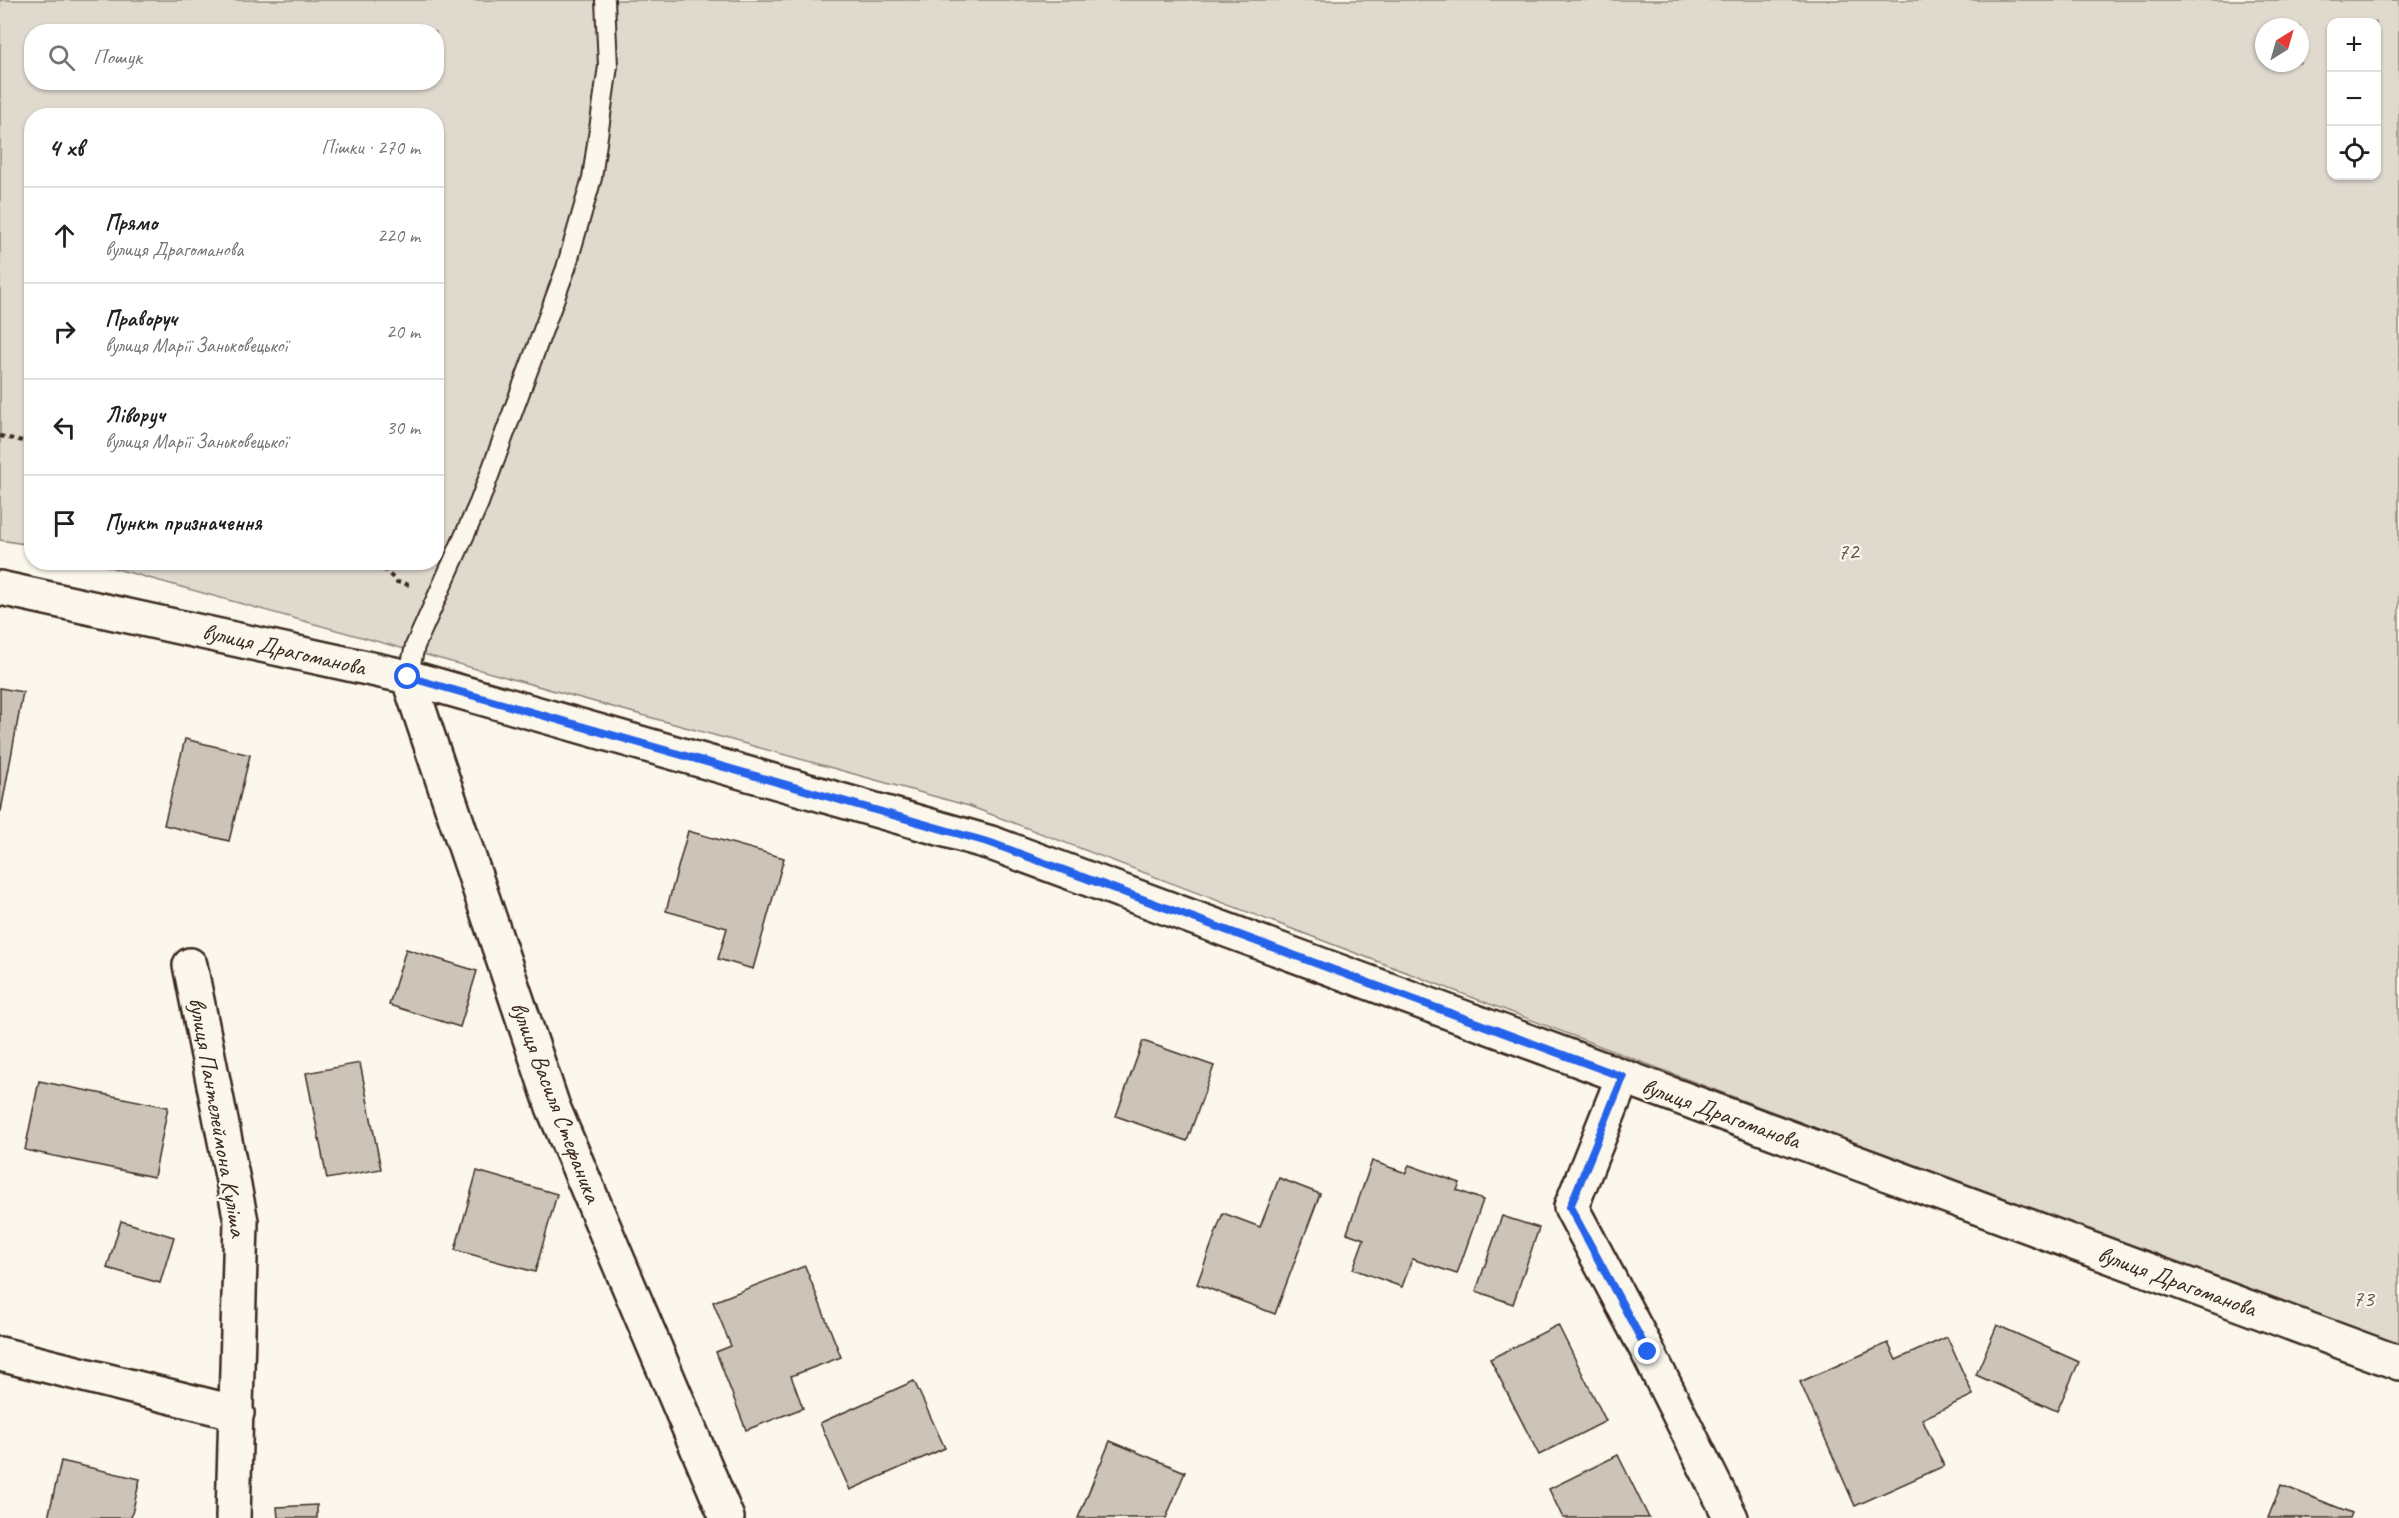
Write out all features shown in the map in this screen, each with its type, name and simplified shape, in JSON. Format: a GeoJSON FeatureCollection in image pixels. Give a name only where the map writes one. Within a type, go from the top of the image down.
{"type":"FeatureCollection","features":[{"type":"Feature","properties":{"kind":"street","name":"вулиця Драгоманова"},"geometry":{"type":"LineString","coordinates":[[0,588],[408,677],[991,843],[2399,1363]]}},
{"type":"Feature","properties":{"kind":"street","name":"вулиця Василя Стефаника"},"geometry":{"type":"LineString","coordinates":[[408,677],[553,1107],[727,1518]]}},
{"type":"Feature","properties":{"kind":"street","name":"вулиця Пантелеймона Куліша"},"geometry":{"type":"LineString","coordinates":[[190,965],[241,1221],[233,1518]]}},
{"type":"Feature","properties":{"kind":"street"},"geometry":{"type":"LineString","coordinates":[[1623,1077],[1570,1207],[1648,1352],[1731,1518]]}},
{"type":"Feature","properties":{"kind":"street"},"geometry":{"type":"LineString","coordinates":[[0,1354],[237,1413]]}},
{"type":"Feature","properties":{"kind":"lane"},"geometry":{"type":"LineString","coordinates":[[408,677],[415,646],[479,504],[566,268],[592,178],[608,66],[605,0]]}},
{"type":"Feature","properties":{"kind":"path"},"geometry":{"type":"LineString","coordinates":[[0,436],[24,441]]}},
{"type":"Feature","properties":{"kind":"path"},"geometry":{"type":"LineString","coordinates":[[385,570],[397,582],[440,594]]}},
{"type":"Feature","properties":{"kind":"green space","name":"72"},"geometry":{"type":"Polygon","coordinates":[[[0,0],[2399,0],[2399,1350],[969,806],[120,570],[444,570],[444,108],[24,108],[24,544],[0,540],[0,0]]]}},
{"type":"Feature","properties":{"kind":"building"},"geometry":{"type":"Polygon","coordinates":[[[0,688],[23,692],[1,811],[0,811],[0,688]]]}},
{"type":"Feature","properties":{"kind":"building"},"geometry":{"type":"Polygon","coordinates":[[[185,739],[250,755],[229,841],[164,825],[185,739]]]}},
{"type":"Feature","properties":{"kind":"building"},"geometry":{"type":"Polygon","coordinates":[[[688,831],[784,858],[753,969],[718,959],[727,928],[666,911],[688,831]]]}},
{"type":"Feature","properties":{"kind":"building"},"geometry":{"type":"Polygon","coordinates":[[[406,949],[477,971],[460,1027],[389,1005],[406,949]]]}},
{"type":"Feature","properties":{"kind":"building"},"geometry":{"type":"Polygon","coordinates":[[[1143,1041],[1214,1066],[1187,1141],[1116,1116],[1143,1041]]]}},
{"type":"Feature","properties":{"kind":"building"},"geometry":{"type":"Polygon","coordinates":[[[360,1063],[381,1169],[327,1179],[306,1073],[360,1063]]]}},
{"type":"Feature","properties":{"kind":"building"},"geometry":{"type":"Polygon","coordinates":[[[39,1081],[168,1107],[154,1177],[25,1150],[39,1081]]]}},
{"type":"Feature","properties":{"kind":"building"},"geometry":{"type":"Polygon","coordinates":[[[1372,1161],[1406,1173],[1409,1165],[1460,1183],[1457,1190],[1483,1200],[1457,1274],[1412,1259],[1402,1287],[1353,1269],[1364,1239],[1347,1233],[1372,1161]]]}},
{"type":"Feature","properties":{"kind":"building"},"geometry":{"type":"Polygon","coordinates":[[[477,1171],[557,1194],[535,1272],[455,1250],[477,1171]]]}},
{"type":"Feature","properties":{"kind":"building"},"geometry":{"type":"Polygon","coordinates":[[[1279,1178],[1320,1194],[1275,1314],[1197,1284],[1223,1213],[1260,1227],[1279,1178]]]}},
{"type":"Feature","properties":{"kind":"building"},"geometry":{"type":"Polygon","coordinates":[[[1502,1216],[1539,1228],[1513,1304],[1476,1291],[1502,1216]]]}},
{"type":"Feature","properties":{"kind":"building"},"geometry":{"type":"Polygon","coordinates":[[[121,1221],[174,1237],[160,1283],[107,1268],[121,1221]]]}},
{"type":"Feature","properties":{"kind":"building"},"geometry":{"type":"Polygon","coordinates":[[[805,1266],[841,1357],[791,1376],[803,1408],[746,1430],[716,1352],[731,1346],[713,1302],[805,1266]]]}},
{"type":"Feature","properties":{"kind":"building"},"geometry":{"type":"Polygon","coordinates":[[[1558,1325],[1606,1421],[1539,1455],[1490,1359],[1558,1325]]]}},
{"type":"Feature","properties":{"kind":"building"},"geometry":{"type":"Polygon","coordinates":[[[1997,1325],[2079,1362],[2057,1411],[1976,1375],[1997,1325]]]}},
{"type":"Feature","properties":{"kind":"building"},"geometry":{"type":"Polygon","coordinates":[[[1947,1337],[1973,1395],[1922,1419],[1944,1466],[1855,1506],[1800,1382],[1888,1343],[1896,1360],[1947,1337]]]}},
{"type":"Feature","properties":{"kind":"building"},"geometry":{"type":"Polygon","coordinates":[[[914,1381],[945,1448],[850,1490],[820,1423],[914,1381]]]}},
{"type":"Feature","properties":{"kind":"building"},"geometry":{"type":"Polygon","coordinates":[[[1110,1441],[1185,1472],[1166,1518],[1078,1518],[1110,1441]]]}},
{"type":"Feature","properties":{"kind":"building"},"geometry":{"type":"Polygon","coordinates":[[[1618,1455],[1649,1518],[1563,1518],[1549,1489],[1618,1455]]]}},
{"type":"Feature","properties":{"kind":"building"},"geometry":{"type":"Polygon","coordinates":[[[61,1461],[140,1479],[131,1518],[48,1518],[61,1461]]]}},
{"type":"Feature","properties":{"kind":"building"},"geometry":{"type":"Polygon","coordinates":[[[2281,1485],[2352,1513],[2350,1518],[2268,1518],[2281,1485]]]}},
{"type":"Feature","properties":{"kind":"building"},"geometry":{"type":"Polygon","coordinates":[[[317,1505],[317,1518],[278,1518],[277,1507],[317,1505]]]}},
{"type":"Feature","properties":{"kind":"route"},"geometry":{"type":"LineString","coordinates":[[408,677],[991,843],[1623,1077],[1570,1207],[1648,1352]]}},
{"type":"Feature","properties":{"kind":"park label","name":"73"},"geometry":{"type":"Point","coordinates":[2363,1298]}}]}
